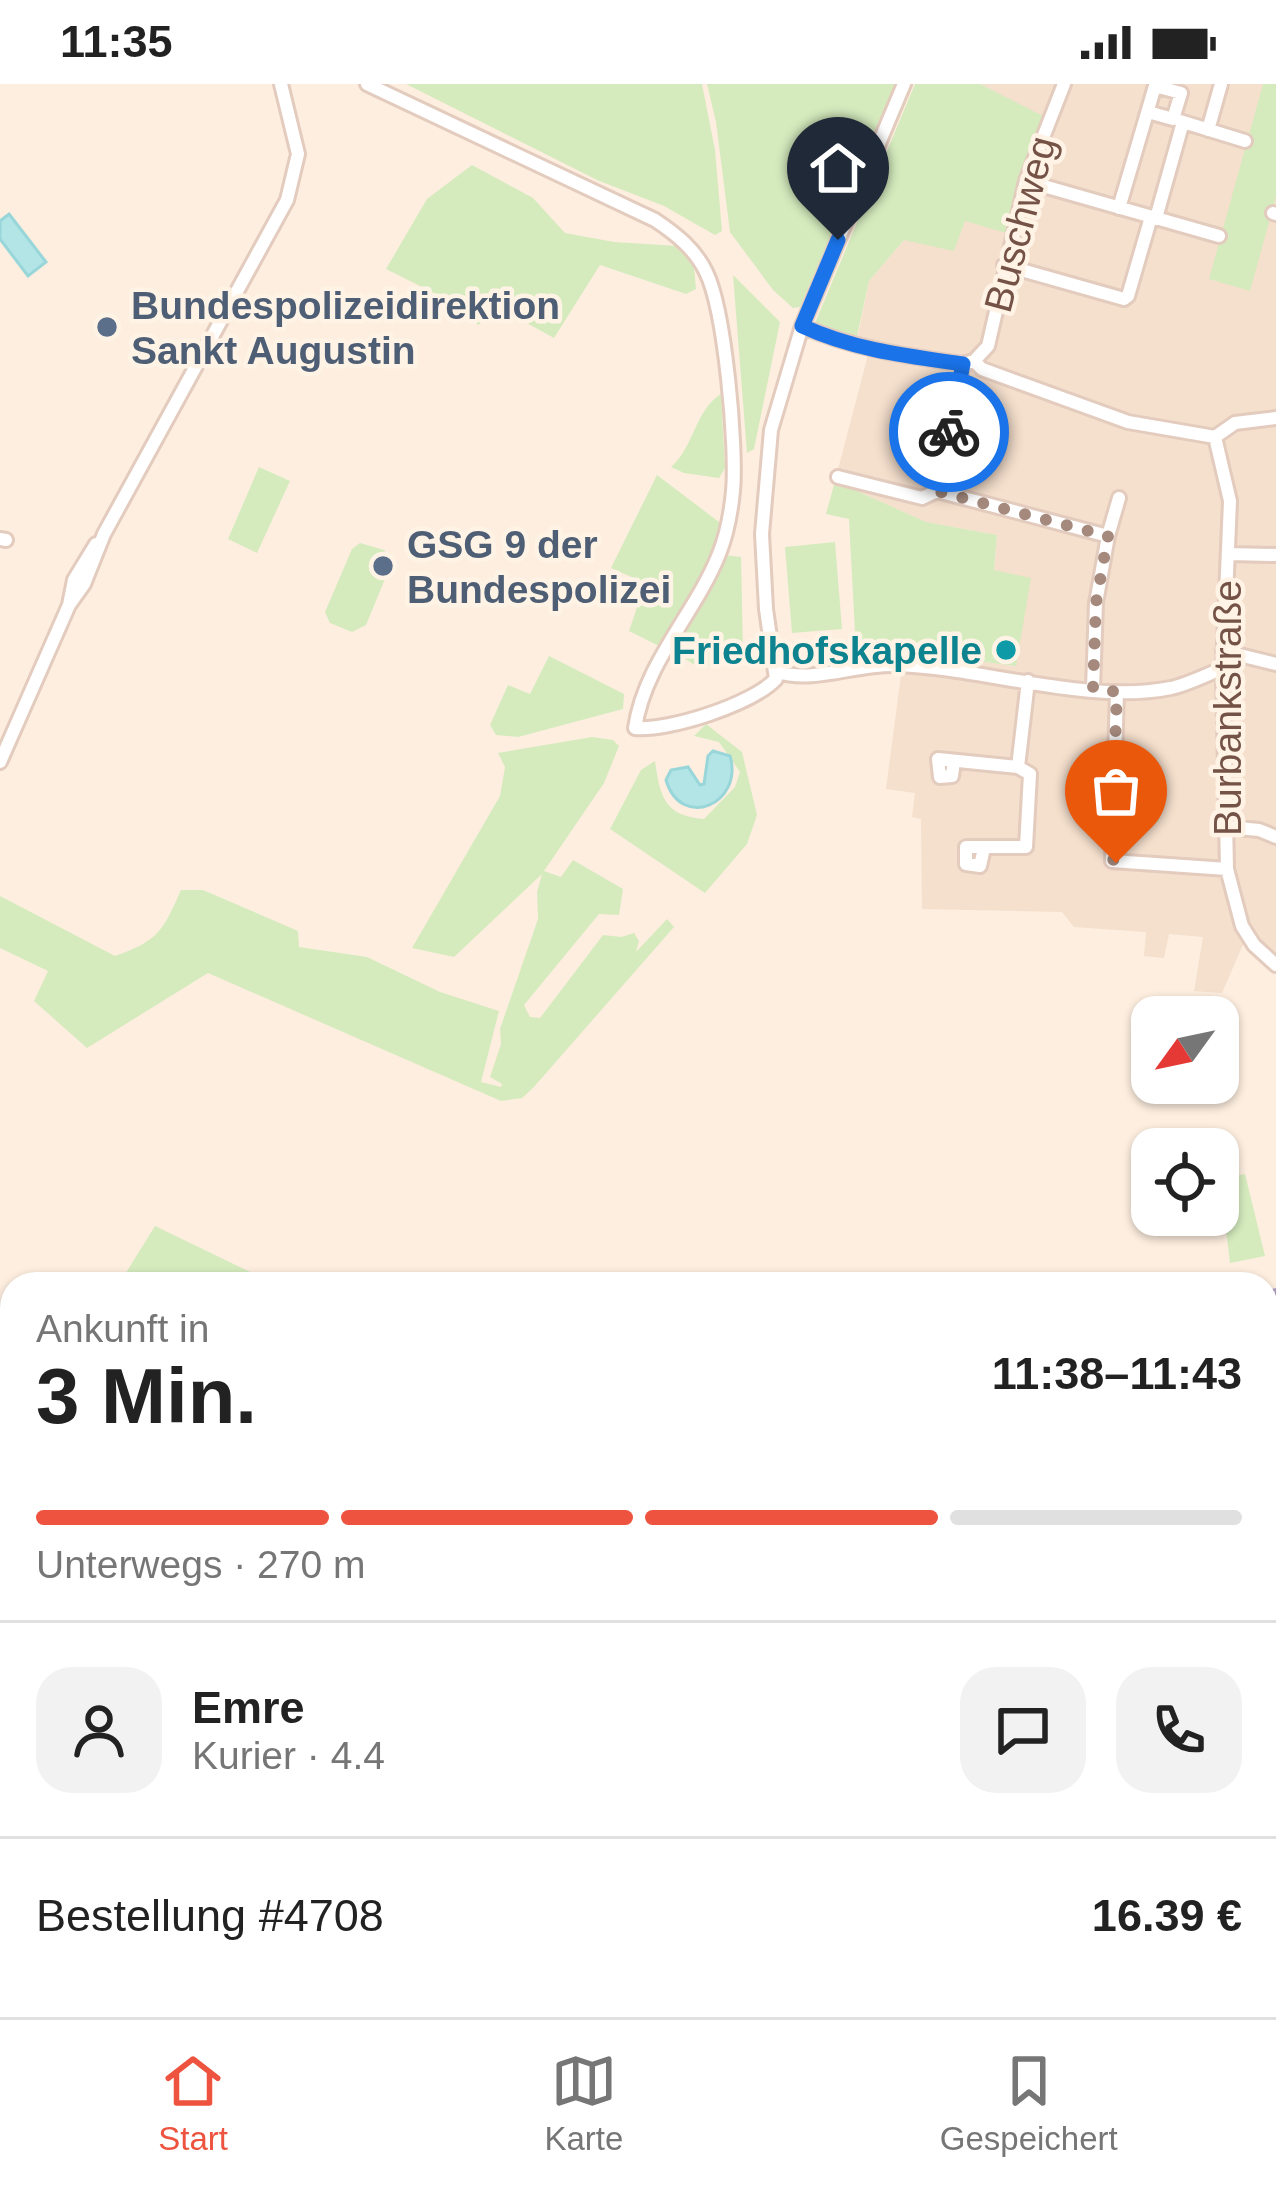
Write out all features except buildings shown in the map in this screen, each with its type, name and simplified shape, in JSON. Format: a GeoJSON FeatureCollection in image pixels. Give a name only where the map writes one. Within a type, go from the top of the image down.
{"type":"FeatureCollection","features":[{"type":"Feature","properties":{"kind":"street"},"geometry":{"type":"LineString","coordinates":[[0,762],[104,534],[287,200],[298,154],[281,84]]}},
{"type":"Feature","properties":{"kind":"street"},"geometry":{"type":"LineString","coordinates":[[367,84],[655,220],[688,246],[708,276],[722,338],[732,505],[712,570],[647,682],[636,723],[694,713],[772,684],[777,672],[766,608],[762,510],[777,402],[802,326],[904,84]]}},
{"type":"Feature","properties":{"kind":"street","name":"Buschweg"},"geometry":{"type":"LineString","coordinates":[[937,491],[969,362],[988,346],[1026,181],[1064,84]]}},
{"type":"Feature","properties":{"kind":"street"},"geometry":{"type":"LineString","coordinates":[[1208,130],[1221,84]]}},
{"type":"Feature","properties":{"kind":"street"},"geometry":{"type":"LineString","coordinates":[[1004,265],[1124,299],[1129,296],[1154,217],[1182,89],[1152,85],[1119,208]]}},
{"type":"Feature","properties":{"kind":"street"},"geometry":{"type":"LineString","coordinates":[[1148,112],[1245,141]]}},
{"type":"Feature","properties":{"kind":"street"},"geometry":{"type":"LineString","coordinates":[[1026,181],[1219,236]]}},
{"type":"Feature","properties":{"kind":"street"},"geometry":{"type":"LineString","coordinates":[[802,326],[878,352],[969,362],[1128,422],[1216,437],[1234,422],[1276,418]]}},
{"type":"Feature","properties":{"kind":"street","name":"Burbankstraße"},"geometry":{"type":"LineString","coordinates":[[1216,437],[1230,501],[1223,650],[1227,869],[1242,926],[1276,965]]}},
{"type":"Feature","properties":{"kind":"street"},"geometry":{"type":"LineString","coordinates":[[838,477],[922,498],[937,491],[1108,536]]}},
{"type":"Feature","properties":{"kind":"street"},"geometry":{"type":"LineString","coordinates":[[1093,688],[1096,603],[1119,498]]}},
{"type":"Feature","properties":{"kind":"street"},"geometry":{"type":"LineString","coordinates":[[1228,554],[1276,555]]}},
{"type":"Feature","properties":{"kind":"street"},"geometry":{"type":"LineString","coordinates":[[1223,650],[1276,664]]}},
{"type":"Feature","properties":{"kind":"street"},"geometry":{"type":"LineString","coordinates":[[777,672],[800,678],[843,667],[902,665],[1117,692],[1172,688],[1223,668]]}},
{"type":"Feature","properties":{"kind":"street"},"geometry":{"type":"LineString","coordinates":[[1018,767],[1028,681]]}},
{"type":"Feature","properties":{"kind":"street"},"geometry":{"type":"LineString","coordinates":[[1117,692],[1112,861],[1227,869]]}},
{"type":"Feature","properties":{"kind":"street"},"geometry":{"type":"LineString","coordinates":[[954,761],[1018,767],[1030,774],[1026,847],[984,848]]}},
{"type":"Feature","properties":{"kind":"street"},"geometry":{"type":"LineString","coordinates":[[1227,827],[1276,837]]}},
{"type":"Feature","properties":{"kind":"shaded area"},"geometry":{"type":"Polygon","coordinates":[[[980,84],[1276,84],[1276,965],[1248,933],[1222,993],[1194,991],[1203,937],[1169,934],[1164,958],[1144,956],[1146,932],[1074,927],[1062,912],[922,909],[921,819],[912,817],[915,793],[886,789],[901,675],[910,653],[1015,666],[994,571],[997,535],[926,522],[835,481],[868,355],[855,350],[869,281],[904,240],[965,220],[1018,235],[1051,122],[980,84]]]}},
{"type":"Feature","properties":{"kind":"green space"},"geometry":{"type":"Polygon","coordinates":[[[406,84],[702,84],[715,150],[722,231],[715,235],[664,206],[597,180],[406,84]]]}},
{"type":"Feature","properties":{"kind":"green space"},"geometry":{"type":"Polygon","coordinates":[[[707,84],[896,84],[800,307],[793,308],[773,290],[730,232],[707,84]]]}},
{"type":"Feature","properties":{"kind":"green space"},"geometry":{"type":"Polygon","coordinates":[[[915,84],[980,84],[1049,119],[1013,235],[965,221],[954,251],[904,240],[869,281],[856,341],[817,330],[815,323],[915,84]]]}},
{"type":"Feature","properties":{"kind":"green space"},"geometry":{"type":"Polygon","coordinates":[[[1263,84],[1276,84],[1276,197],[1250,291],[1209,279],[1263,84]]]}},
{"type":"Feature","properties":{"kind":"green space"},"geometry":{"type":"Polygon","coordinates":[[[472,165],[533,198],[565,233],[678,246],[694,267],[696,289],[686,294],[600,265],[554,338],[501,309],[478,325],[446,299],[386,269],[427,199],[472,165]]]}},
{"type":"Feature","properties":{"kind":"green space"},"geometry":{"type":"Polygon","coordinates":[[[733,275],[780,322],[754,449],[747,453],[733,275]]]}},
{"type":"Feature","properties":{"kind":"green space"},"geometry":{"type":"Polygon","coordinates":[[[721,394],[725,468],[719,478],[671,467],[705,409],[721,394]]]}},
{"type":"Feature","properties":{"kind":"green space"},"geometry":{"type":"Polygon","coordinates":[[[259,467],[290,481],[257,553],[228,539],[259,467]]]}},
{"type":"Feature","properties":{"kind":"green space"},"geometry":{"type":"Polygon","coordinates":[[[657,475],[719,522],[706,569],[659,646],[629,631],[645,583],[611,568],[657,475]]]}},
{"type":"Feature","properties":{"kind":"green space"},"geometry":{"type":"Polygon","coordinates":[[[835,481],[926,522],[997,535],[994,570],[1031,578],[1016,666],[910,653],[856,652],[849,519],[826,514],[835,481]]]}},
{"type":"Feature","properties":{"kind":"green space"},"geometry":{"type":"Polygon","coordinates":[[[835,542],[842,629],[792,633],[785,547],[835,542]]]}},
{"type":"Feature","properties":{"kind":"green space"},"geometry":{"type":"Polygon","coordinates":[[[360,543],[384,550],[392,562],[366,625],[352,632],[330,623],[325,612],[352,549],[360,543]]]}},
{"type":"Feature","properties":{"kind":"green space"},"geometry":{"type":"Polygon","coordinates":[[[724,555],[741,557],[743,652],[701,669],[673,651],[724,555]]]}},
{"type":"Feature","properties":{"kind":"green space"},"geometry":{"type":"Polygon","coordinates":[[[549,656],[624,694],[623,709],[518,737],[496,735],[490,725],[508,685],[530,694],[549,656]]]}},
{"type":"Feature","properties":{"kind":"green space"},"geometry":{"type":"Polygon","coordinates":[[[706,724],[742,752],[757,815],[747,844],[705,893],[610,829],[641,770],[655,761],[666,802],[680,814],[704,819],[735,787],[740,772],[719,742],[694,736],[706,724]]]}},
{"type":"Feature","properties":{"kind":"green space"},"geometry":{"type":"Polygon","coordinates":[[[592,737],[613,740],[619,746],[604,783],[544,871],[561,877],[573,860],[623,889],[619,915],[599,914],[524,1005],[530,1017],[540,1018],[603,935],[634,933],[639,941],[636,952],[667,919],[674,927],[522,1098],[501,1101],[208,973],[87,1048],[34,1001],[48,971],[0,948],[0,896],[115,956],[157,933],[181,890],[203,890],[298,931],[299,947],[367,957],[440,992],[499,1011],[481,1082],[501,1087],[490,1077],[501,1044],[500,1029],[538,919],[542,874],[454,957],[412,948],[500,796],[505,767],[498,753],[592,737]]]}},
{"type":"Feature","properties":{"kind":"green space"},"geometry":{"type":"Polygon","coordinates":[[[1127,795],[1157,796],[1159,822],[1127,821],[1127,795]]]}},
{"type":"Feature","properties":{"kind":"green space"},"geometry":{"type":"Polygon","coordinates":[[[1245,1174],[1265,1256],[1230,1263],[1227,1236],[1239,1236],[1239,1175],[1245,1174]]]}},
{"type":"Feature","properties":{"kind":"green space"},"geometry":{"type":"Polygon","coordinates":[[[155,1226],[250,1272],[126,1272],[155,1226]]]}},
{"type":"Feature","properties":{"kind":"water"},"geometry":{"type":"Polygon","coordinates":[[[9,214],[46,262],[28,276],[0,239],[0,221],[9,214]]]}},
{"type":"Feature","properties":{"kind":"water"},"geometry":{"type":"Polygon","coordinates":[[[713,751],[730,756],[728,787],[709,805],[684,805],[666,780],[671,770],[688,767],[704,784],[713,751]]]}},
{"type":"Feature","properties":{"kind":"way so far"},"geometry":{"type":"LineString","coordinates":[[949,432],[937,491],[1108,536],[1096,603],[1093,688],[1117,692],[1111,857],[1116,863]]}},
{"type":"Feature","properties":{"kind":"place","name":"Bundespolizeidirektion Sankt Augustin"},"geometry":{"type":"Point","coordinates":[107,327]}},
{"type":"Feature","properties":{"kind":"place","name":"GSG 9 der Bundespolizei"},"geometry":{"type":"Point","coordinates":[383,566]}},
{"type":"Feature","properties":{"kind":"place","name":"Friedhofskapelle"},"geometry":{"type":"Point","coordinates":[1006,650]}},
{"type":"Feature","properties":{"kind":"route"},"geometry":{"type":"LineString","coordinates":[[838,240],[802,326],[878,352],[963,364],[949,432]]}}]}
